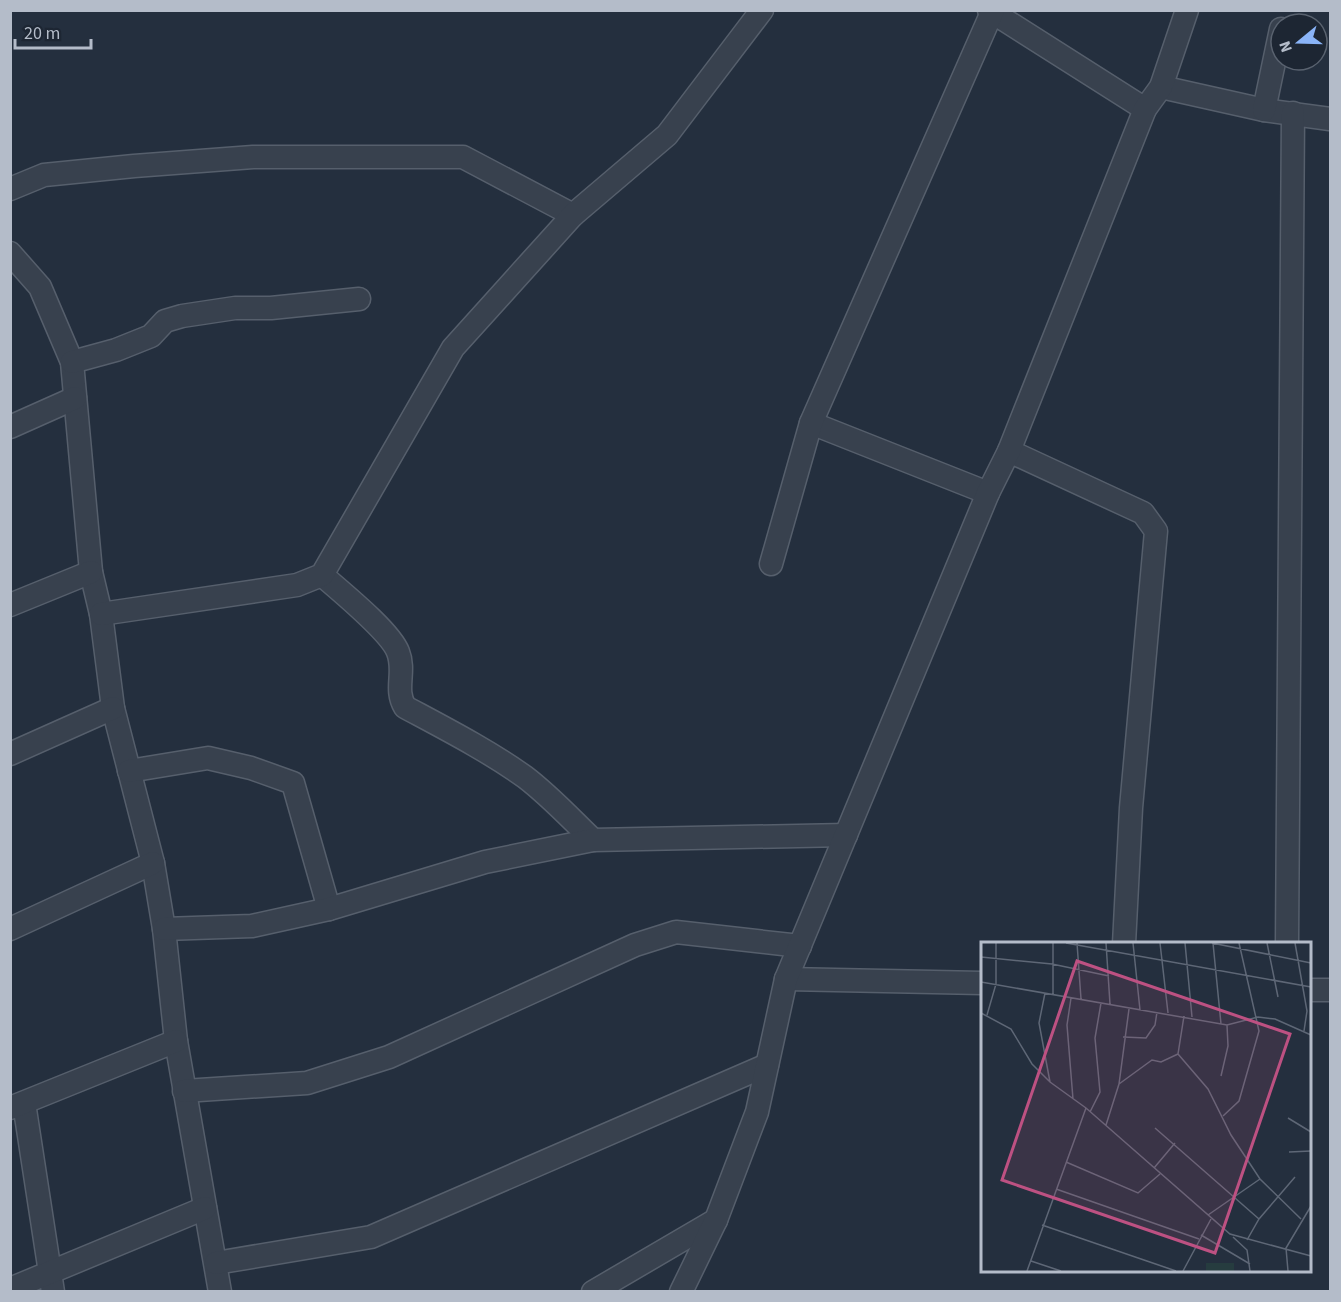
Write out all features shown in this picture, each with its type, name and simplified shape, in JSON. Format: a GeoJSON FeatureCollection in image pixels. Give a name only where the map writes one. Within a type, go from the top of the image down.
{"type":"FeatureCollection","features":[{"type":"Feature","properties":{"kind":"street"},"geometry":{"type":"LineString","coordinates":[[101,614],[297,585],[322,574],[453,348],[573,215],[667,135],[762,10]]}},
{"type":"Feature","properties":{"kind":"street"},"geometry":{"type":"LineString","coordinates":[[681,1292],[716,1220],[757,1112],[786,979],[988,493],[1009,451],[1145,109],[1161,87],[1187,10]]}},
{"type":"Feature","properties":{"kind":"street"},"geometry":{"type":"LineString","coordinates":[[771,564],[811,423],[991,11],[1145,109]]}},
{"type":"Feature","properties":{"kind":"street"},"geometry":{"type":"LineString","coordinates":[[1264,110],[1272,72]]}},
{"type":"Feature","properties":{"kind":"street"},"geometry":{"type":"LineString","coordinates":[[1161,87],[1264,110],[1330,119]]}},
{"type":"Feature","properties":{"kind":"street"},"geometry":{"type":"LineString","coordinates":[[1287,942],[1293,113]]}},
{"type":"Feature","properties":{"kind":"street"},"geometry":{"type":"LineString","coordinates":[[10,189],[44,175],[146,165],[253,158],[463,156],[573,215]]}},
{"type":"Feature","properties":{"kind":"street"},"geometry":{"type":"LineString","coordinates":[[10,253],[40,287],[72,362],[91,572],[101,614],[113,708],[153,863],[164,929],[176,1041],[220,1292]]}},
{"type":"Feature","properties":{"kind":"street"},"geometry":{"type":"LineString","coordinates":[[72,362],[116,350],[152,336],[165,321],[182,316],[235,308],[271,308],[358,299]]}},
{"type":"Feature","properties":{"kind":"street"},"geometry":{"type":"LineString","coordinates":[[10,427],[75,398]]}},
{"type":"Feature","properties":{"kind":"street"},"geometry":{"type":"LineString","coordinates":[[811,423],[988,493]]}},
{"type":"Feature","properties":{"kind":"street"},"geometry":{"type":"LineString","coordinates":[[1009,451],[1143,513],[1156,531],[1131,808],[1124,942]]}},
{"type":"Feature","properties":{"kind":"street"},"geometry":{"type":"LineString","coordinates":[[10,605],[91,572]]}},
{"type":"Feature","properties":{"kind":"street"},"geometry":{"type":"LineString","coordinates":[[322,574],[376,625],[398,651],[402,670],[400,699],[405,707],[472,743],[525,778],[554,801],[593,840]]}},
{"type":"Feature","properties":{"kind":"street"},"geometry":{"type":"LineString","coordinates":[[10,754],[113,708]]}},
{"type":"Feature","properties":{"kind":"street"},"geometry":{"type":"LineString","coordinates":[[129,771],[208,758],[251,768],[293,783],[329,909]]}},
{"type":"Feature","properties":{"kind":"street"},"geometry":{"type":"LineString","coordinates":[[164,929],[252,926],[329,909],[485,862],[593,840],[846,835]]}},
{"type":"Feature","properties":{"kind":"street"},"geometry":{"type":"LineString","coordinates":[[10,929],[153,863]]}},
{"type":"Feature","properties":{"kind":"street"},"geometry":{"type":"LineString","coordinates":[[184,1091],[307,1083],[389,1057],[635,945],[676,932],[800,946]]}},
{"type":"Feature","properties":{"kind":"street"},"geometry":{"type":"LineString","coordinates":[[786,979],[981,983]]}},
{"type":"Feature","properties":{"kind":"street"},"geometry":{"type":"LineString","coordinates":[[1311,990],[1330,990]]}},
{"type":"Feature","properties":{"kind":"street"},"geometry":{"type":"LineString","coordinates":[[52,1281],[17,1106],[176,1041]]}},
{"type":"Feature","properties":{"kind":"street"},"geometry":{"type":"LineString","coordinates":[[216,1263],[371,1237],[767,1065]]}},
{"type":"Feature","properties":{"kind":"street"},"geometry":{"type":"LineString","coordinates":[[10,1289],[52,1281],[205,1208]]}},
{"type":"Feature","properties":{"kind":"street"},"geometry":{"type":"LineString","coordinates":[[593,1292],[716,1220]]}}]}
